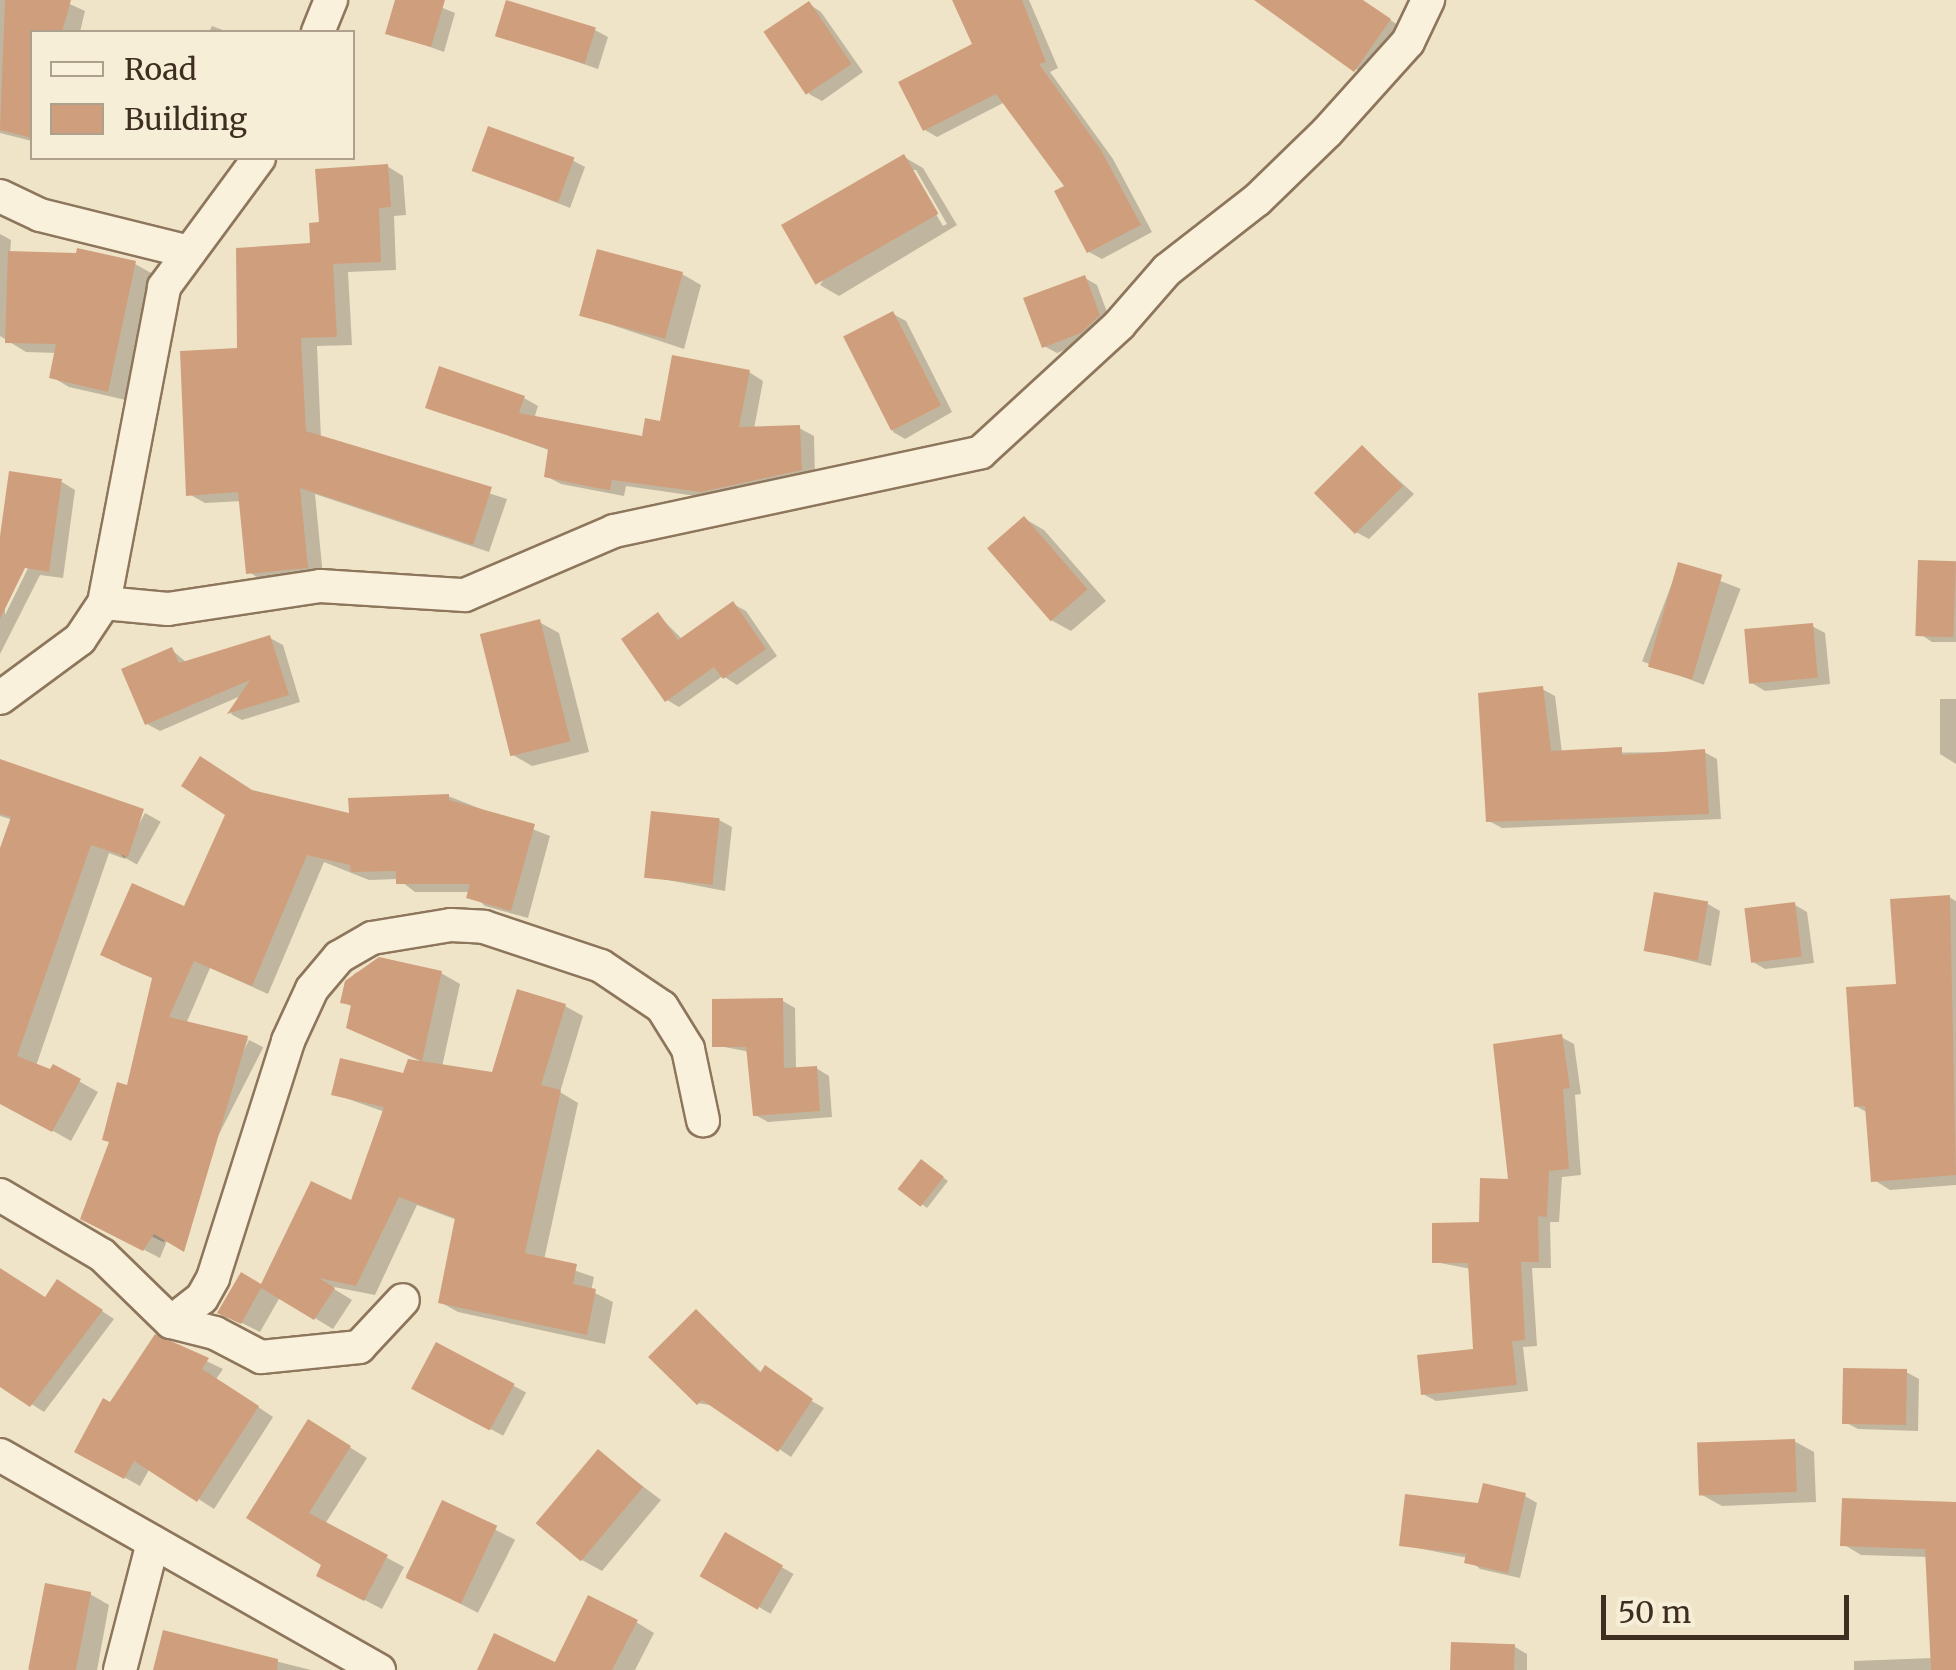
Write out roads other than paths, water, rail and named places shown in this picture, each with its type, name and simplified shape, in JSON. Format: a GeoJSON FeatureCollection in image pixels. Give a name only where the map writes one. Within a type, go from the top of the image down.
{"type":"FeatureCollection","features":[{"type":"Feature","properties":{"kind":"street"},"geometry":{"type":"LineString","coordinates":[[319,30],[331,0]]}},
{"type":"Feature","properties":{"kind":"street"},"geometry":{"type":"LineString","coordinates":[[104,603],[168,609],[320,586],[465,595],[614,531],[981,452],[1105,339],[1168,270],[1257,200],[1326,132],[1408,42],[1428,0]]}},
{"type":"Feature","properties":{"kind":"street"},"geometry":{"type":"LineString","coordinates":[[0,698],[80,639],[104,603],[164,287],[258,160]]}},
{"type":"Feature","properties":{"kind":"street"},"geometry":{"type":"LineString","coordinates":[[0,196],[40,215],[189,252]]}},
{"type":"Feature","properties":{"kind":"street"},"geometry":{"type":"LineString","coordinates":[[171,1322],[202,1298],[213,1278],[288,1041],[312,989],[340,957],[372,938],[452,925],[484,927],[601,966],[662,1007],[688,1049],[702,1120]]}},
{"type":"Feature","properties":{"kind":"street"},"geometry":{"type":"LineString","coordinates":[[0,1194],[102,1254],[171,1322],[215,1333],[245,1353],[290,1359],[359,1347],[403,1300]]}},
{"type":"Feature","properties":{"kind":"street"},"geometry":{"type":"LineString","coordinates":[[0,1456],[379,1670]]}},
{"type":"Feature","properties":{"kind":"street"},"geometry":{"type":"LineString","coordinates":[[120,1670],[153,1542]]}}]}
